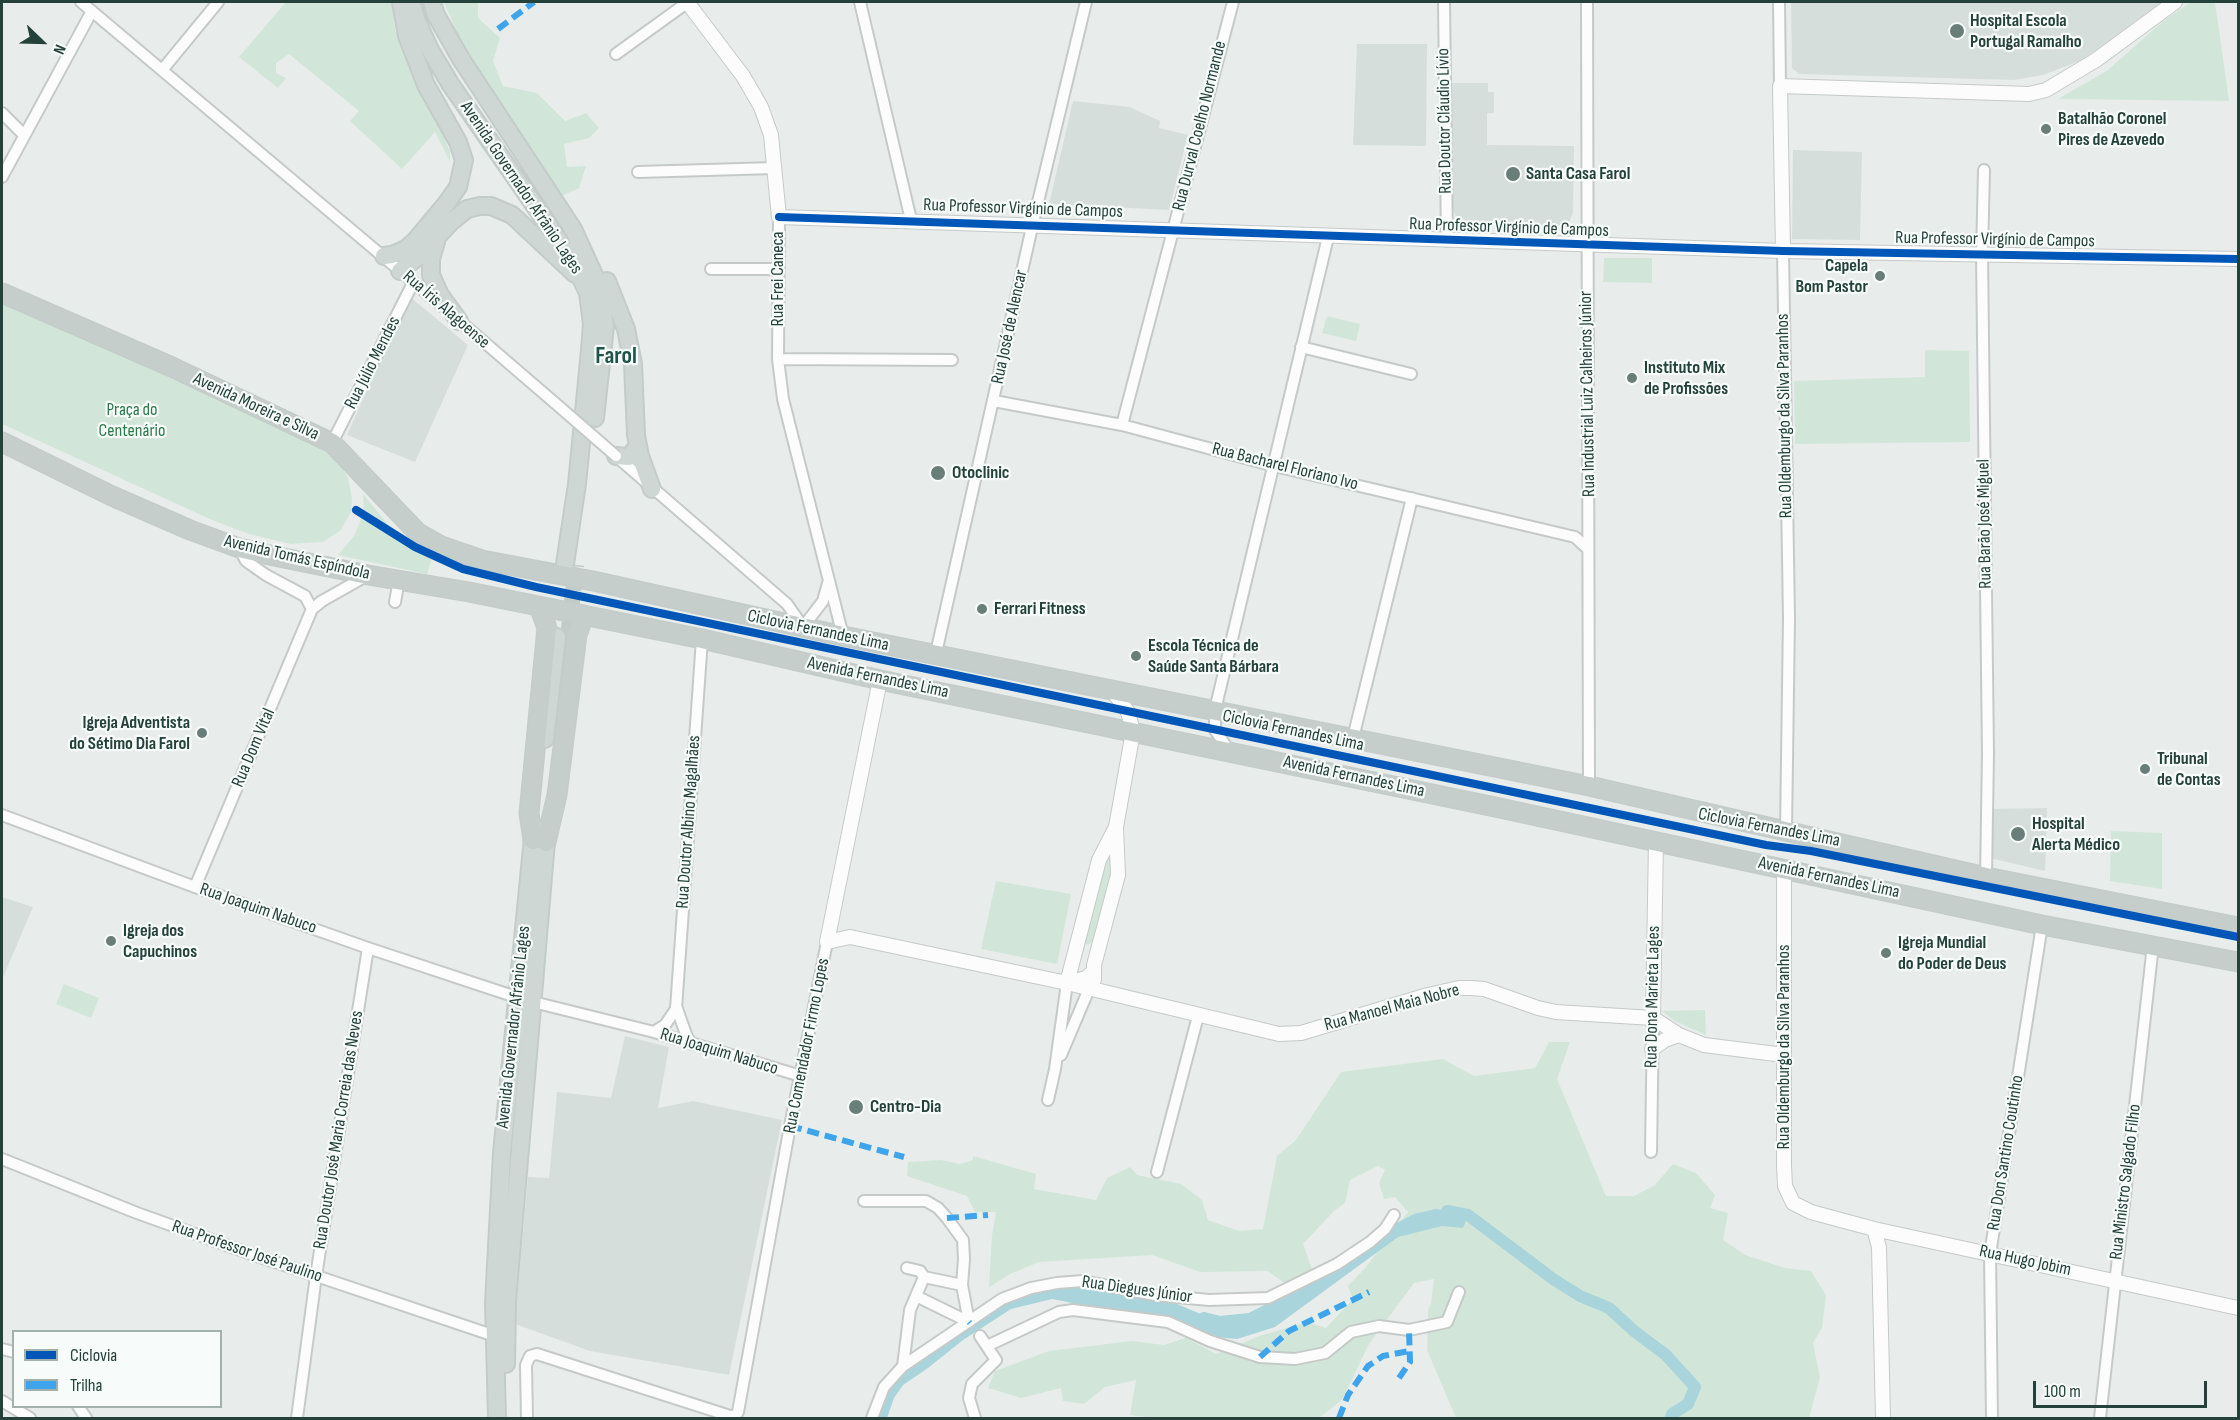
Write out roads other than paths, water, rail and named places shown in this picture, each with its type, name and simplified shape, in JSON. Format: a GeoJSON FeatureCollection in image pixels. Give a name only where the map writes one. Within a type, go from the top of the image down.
{"type":"FeatureCollection","features":[{"type":"Feature","properties":{"kind":"highway","name":"Avenida Moreira e Silva"},"geometry":{"type":"LineString","coordinates":[[2,293],[172,367],[332,443],[418,533],[441,546],[482,560]]}},
{"type":"Feature","properties":{"kind":"highway","name":"Avenida Tomás Espíndola"},"geometry":{"type":"LineString","coordinates":[[2,442],[122,500],[190,530],[239,548],[368,575],[469,592]]}},
{"type":"Feature","properties":{"kind":"highway","name":"Avenida Fernandes Lima"},"geometry":{"type":"LineString","coordinates":[[482,560],[510,564],[843,636],[1589,786],[1986,877],[2238,927]]}},
{"type":"Feature","properties":{"kind":"highway","name":"Avenida Fernandes Lima"},"geometry":{"type":"LineString","coordinates":[[469,592],[702,639],[880,680],[1784,868],[2042,925],[2238,962]]}},
{"type":"Feature","properties":{"kind":"highway"},"geometry":{"type":"LineString","coordinates":[[539,606],[547,628],[529,813],[539,841]]}},
{"type":"Feature","properties":{"kind":"highway"},"geometry":{"type":"LineString","coordinates":[[539,841],[557,795],[577,635],[584,615]]}},
{"type":"Feature","properties":{"kind":"main road"},"geometry":{"type":"LineString","coordinates":[[384,256],[392,255],[410,245],[446,204],[458,187],[464,160],[458,142],[426,85],[406,36],[401,2]]}},
{"type":"Feature","properties":{"kind":"main road","name":"Avenida Governador Afrânio Lages"},"geometry":{"type":"LineString","coordinates":[[411,2],[430,50],[451,85],[573,261],[585,283],[591,310],[590,350],[571,564],[605,327],[600,288],[573,229],[461,60],[436,15],[432,2]]}},
{"type":"Feature","properties":{"kind":"main road"},"geometry":{"type":"LineString","coordinates":[[400,271],[419,256],[451,222],[467,209],[491,206],[512,215],[585,283]]}},
{"type":"Feature","properties":{"kind":"main road"},"geometry":{"type":"LineString","coordinates":[[573,229],[605,276],[626,328],[633,364],[638,446],[652,489]]}},
{"type":"Feature","properties":{"kind":"main road"},"geometry":{"type":"LineString","coordinates":[[437,238],[431,259],[431,275],[440,295],[459,321]]}},
{"type":"Feature","properties":{"kind":"main road"},"geometry":{"type":"LineString","coordinates":[[616,456],[629,457],[638,446]]}},
{"type":"Feature","properties":{"kind":"main road","name":"Avenida Governador Afrânio Lages"},"geometry":{"type":"LineString","coordinates":[[497,1419],[494,1303],[501,1160],[516,997],[539,841],[562,637]]}},
{"type":"Feature","properties":{"kind":"main road","name":"Avenida Governador Afrânio Lages"},"geometry":{"type":"LineString","coordinates":[[506,1419],[507,1302],[533,1002],[539,841]]}},
{"type":"Feature","properties":{"kind":"main road"},"geometry":{"type":"LineString","coordinates":[[516,997],[522,999],[525,1006],[530,1033]]}},
{"type":"Feature","properties":{"kind":"street","name":"Rua Íris Alagoense"},"geometry":{"type":"LineString","coordinates":[[81,2],[384,256],[787,604],[802,627]]}},
{"type":"Feature","properties":{"kind":"street"},"geometry":{"type":"LineString","coordinates":[[163,69],[218,2]]}},
{"type":"Feature","properties":{"kind":"street"},"geometry":{"type":"LineString","coordinates":[[616,54],[687,2]]}},
{"type":"Feature","properties":{"kind":"street","name":"Rua Frei Caneca"},"geometry":{"type":"LineString","coordinates":[[687,2],[743,76],[761,107],[771,135],[779,217],[778,359],[783,399],[843,636]]}},
{"type":"Feature","properties":{"kind":"street"},"geometry":{"type":"LineString","coordinates":[[860,2],[910,220]]}},
{"type":"Feature","properties":{"kind":"street","name":"Rua José de Alencar"},"geometry":{"type":"LineString","coordinates":[[936,653],[1032,227],[1086,2]]}},
{"type":"Feature","properties":{"kind":"street","name":"Rua Durval Coelho Normande"},"geometry":{"type":"LineString","coordinates":[[1122,425],[1233,2]]}},
{"type":"Feature","properties":{"kind":"street","name":"Rua Doutor Cláudio Lívio"},"geometry":{"type":"LineString","coordinates":[[1443,2],[1447,241]]}},
{"type":"Feature","properties":{"kind":"street","name":"Rua Industrial Luiz Calheiros Júnior"},"geometry":{"type":"LineString","coordinates":[[1587,2],[1589,786]]}},
{"type":"Feature","properties":{"kind":"street","name":"Rua Oldemburgo da Silva Paranhos"},"geometry":{"type":"LineString","coordinates":[[1779,2],[1789,618],[1786,831]]}},
{"type":"Feature","properties":{"kind":"street"},"geometry":{"type":"LineString","coordinates":[[1780,86],[2029,94],[2046,90],[2096,60],[2175,2]]}},
{"type":"Feature","properties":{"kind":"street"},"geometry":{"type":"LineString","coordinates":[[2,177],[92,11]]}},
{"type":"Feature","properties":{"kind":"street"},"geometry":{"type":"LineString","coordinates":[[2,113],[24,135]]}},
{"type":"Feature","properties":{"kind":"street"},"geometry":{"type":"LineString","coordinates":[[638,172],[775,168]]}},
{"type":"Feature","properties":{"kind":"street","name":"Rua Barão José Miguel"},"geometry":{"type":"LineString","coordinates":[[1984,170],[1982,254],[1988,754],[1986,877]]}},
{"type":"Feature","properties":{"kind":"street","name":"Rua Professor Virgínio de Campos"},"geometry":{"type":"LineString","coordinates":[[779,217],[1783,251],[2238,260]]}},
{"type":"Feature","properties":{"kind":"street"},"geometry":{"type":"LineString","coordinates":[[1230,752],[1215,730],[1215,710],[1328,237]]}},
{"type":"Feature","properties":{"kind":"street"},"geometry":{"type":"LineString","coordinates":[[711,269],[778,269]]}},
{"type":"Feature","properties":{"kind":"street","name":"Rua Júlio Mendes"},"geometry":{"type":"LineString","coordinates":[[332,443],[413,283]]}},
{"type":"Feature","properties":{"kind":"street"},"geometry":{"type":"LineString","coordinates":[[1301,347],[1411,374]]}},
{"type":"Feature","properties":{"kind":"street"},"geometry":{"type":"LineString","coordinates":[[778,359],[952,360]]}},
{"type":"Feature","properties":{"kind":"street","name":"Rua Bacharel Floriano Ivo"},"geometry":{"type":"LineString","coordinates":[[994,401],[1122,425],[1275,466],[1575,537],[1588,549]]}},
{"type":"Feature","properties":{"kind":"street"},"geometry":{"type":"LineString","coordinates":[[1353,738],[1412,498]]}},
{"type":"Feature","properties":{"kind":"street"},"geometry":{"type":"LineString","coordinates":[[1575,537],[1589,524]]}},
{"type":"Feature","properties":{"kind":"street"},"geometry":{"type":"LineString","coordinates":[[239,548],[246,561],[266,575],[305,596],[312,609],[368,575]]}},
{"type":"Feature","properties":{"kind":"street","name":"Rua Frei Caneca"},"geometry":{"type":"LineString","coordinates":[[802,627],[823,602],[828,576]]}},
{"type":"Feature","properties":{"kind":"street"},"geometry":{"type":"LineString","coordinates":[[395,602],[399,580]]}},
{"type":"Feature","properties":{"kind":"street","name":"Rua Dom Vital"},"geometry":{"type":"LineString","coordinates":[[195,887],[312,609]]}},
{"type":"Feature","properties":{"kind":"street","name":"Rua Doutor Albino Magalhães"},"geometry":{"type":"LineString","coordinates":[[693,1044],[687,1037],[676,1005],[702,639]]}},
{"type":"Feature","properties":{"kind":"street","name":"Rua Comendador Firmo Lopes"},"geometry":{"type":"LineString","coordinates":[[527,1419],[526,1365],[530,1356],[537,1354],[730,1416],[735,1416],[738,1412],[801,1076],[880,680]]}},
{"type":"Feature","properties":{"kind":"street"},"geometry":{"type":"LineString","coordinates":[[1055,1069],[1094,990],[1092,973],[1118,875],[1116,826],[1133,732],[1128,712],[1112,690]]}},
{"type":"Feature","properties":{"kind":"street","name":"Rua Joaquim Nabuco"},"geometry":{"type":"LineString","coordinates":[[2,815],[195,887],[516,997]]}},
{"type":"Feature","properties":{"kind":"street"},"geometry":{"type":"LineString","coordinates":[[1048,1100],[1055,1069],[1067,983],[1099,860],[1116,826]]}},
{"type":"Feature","properties":{"kind":"street","name":"Rua Dona Marieta Lages"},"geometry":{"type":"LineString","coordinates":[[1651,1152],[1656,841]]}},
{"type":"Feature","properties":{"kind":"street","name":"Rua Oldemburgo da Silva Paranhos"},"geometry":{"type":"LineString","coordinates":[[1784,868],[1785,1186],[1793,1203],[1811,1212]]}},
{"type":"Feature","properties":{"kind":"street","name":"Rua Manoel Maia Nobre"},"geometry":{"type":"LineString","coordinates":[[831,922],[850,937]]}},
{"type":"Feature","properties":{"kind":"street","name":"Rua Don Santino Coutinho"},"geometry":{"type":"LineString","coordinates":[[1992,1419],[1990,1254],[2042,925]]}},
{"type":"Feature","properties":{"kind":"street","name":"Rua Manoel Maia Nobre"},"geometry":{"type":"LineString","coordinates":[[827,942],[850,937],[1067,983],[1279,1034],[1301,1033],[1428,995],[1459,988],[1471,988],[1484,989],[1556,1012],[1653,1018],[1679,1035],[1715,1048],[1784,1055]]}},
{"type":"Feature","properties":{"kind":"street","name":"Rua Ministro Salgado Filho"},"geometry":{"type":"LineString","coordinates":[[2100,1419],[2153,945]]}},
{"type":"Feature","properties":{"kind":"street","name":"Rua Doutor José Maria Correia das Neves"},"geometry":{"type":"LineString","coordinates":[[297,1419],[316,1276],[368,948]]}},
{"type":"Feature","properties":{"kind":"street"},"geometry":{"type":"LineString","coordinates":[[1067,983],[1092,973]]}},
{"type":"Feature","properties":{"kind":"street","name":"Rua Joaquim Nabuco"},"geometry":{"type":"LineString","coordinates":[[533,1002],[654,1032],[801,1076]]}},
{"type":"Feature","properties":{"kind":"street"},"geometry":{"type":"LineString","coordinates":[[654,1032],[666,1025],[672,1018],[676,1005]]}},
{"type":"Feature","properties":{"kind":"street"},"geometry":{"type":"LineString","coordinates":[[1157,1172],[1198,1016]]}},
{"type":"Feature","properties":{"kind":"street"},"geometry":{"type":"LineString","coordinates":[[1652,1049],[1665,1040],[1679,1035]]}},
{"type":"Feature","properties":{"kind":"street","name":"Rua Professor José Paulino"},"geometry":{"type":"LineString","coordinates":[[2,1159],[250,1259],[316,1276],[495,1336]]}},
{"type":"Feature","properties":{"kind":"street"},"geometry":{"type":"LineString","coordinates":[[864,1201],[926,1201],[938,1208],[963,1240],[962,1285],[969,1322]]}},
{"type":"Feature","properties":{"kind":"street","name":"Rua Hugo Jobim"},"geometry":{"type":"LineString","coordinates":[[1811,1212],[1874,1229],[2238,1308]]}},
{"type":"Feature","properties":{"kind":"street","name":"Rua Diegues Júnior"},"geometry":{"type":"LineString","coordinates":[[872,1419],[884,1387],[903,1366],[1002,1299],[1031,1288],[1058,1282],[1083,1281],[1155,1295],[1209,1300],[1268,1298],[1337,1264],[1385,1229],[1394,1215]]}},
{"type":"Feature","properties":{"kind":"street"},"geometry":{"type":"LineString","coordinates":[[1874,1229],[1879,1247],[1883,1419]]}},
{"type":"Feature","properties":{"kind":"street"},"geometry":{"type":"LineString","coordinates":[[1879,1247],[1889,1232]]}},
{"type":"Feature","properties":{"kind":"street"},"geometry":{"type":"LineString","coordinates":[[907,1268],[920,1271],[924,1277],[962,1285]]}},
{"type":"Feature","properties":{"kind":"street"},"geometry":{"type":"LineString","coordinates":[[903,1366],[909,1310],[924,1277]]}},
{"type":"Feature","properties":{"kind":"street"},"geometry":{"type":"LineString","coordinates":[[987,1346],[1059,1312],[1073,1310],[1168,1322],[1210,1341],[1260,1357],[1295,1359],[1325,1353],[1350,1332],[1379,1326],[1409,1330],[1447,1322],[1459,1292]]}},
{"type":"Feature","properties":{"kind":"street"},"geometry":{"type":"LineString","coordinates":[[916,1296],[969,1322]]}},
{"type":"Feature","properties":{"kind":"street"},"geometry":{"type":"LineString","coordinates":[[975,1419],[969,1398],[972,1384],[996,1360],[980,1336]]}},
{"type":"Feature","properties":{"kind":"street"},"geometry":{"type":"LineString","coordinates":[[13,1408],[30,1419]]}},
{"type":"Feature","properties":{"kind":"water"},"geometry":{"type":"Polygon","coordinates":[[[1436,1209],[1468,1215],[1463,1228],[1442,1226],[1398,1237],[1275,1327],[1237,1339],[1215,1337],[1180,1324],[1052,1299],[1011,1309],[963,1340],[903,1385],[894,1398],[887,1418],[874,1418],[891,1378],[1003,1300],[1061,1283],[1155,1295],[1220,1322],[1249,1319],[1285,1301],[1385,1229],[1414,1214],[1436,1209]]]}},
{"type":"Feature","properties":{"kind":"waterway"},"geometry":{"type":"LineString","coordinates":[[1447,1211],[1468,1215],[1553,1279],[1580,1296],[1609,1308],[1634,1331],[1666,1355],[1695,1387],[1688,1404],[1672,1414],[1671,1418]]}},
{"type":"Feature","properties":{"kind":"waterway"},"geometry":{"type":"LineString","coordinates":[[1204,1318],[1220,1322],[1250,1319],[1285,1301],[1320,1275]]}},
{"type":"Feature","properties":{"kind":"tunnel"},"geometry":{"type":"LineString","coordinates":[[568,638],[576,565]]}},
{"type":"Feature","properties":{"kind":"place","name":"Hospital Escola Portugal Ramalho"},"geometry":{"type":"Point","coordinates":[1957,31]}},
{"type":"Feature","properties":{"kind":"place","name":"Batalhão Coronel Pires de Azevedo"},"geometry":{"type":"Point","coordinates":[2046,129]}},
{"type":"Feature","properties":{"kind":"place","name":"Santa Casa Farol"},"geometry":{"type":"Point","coordinates":[1513,174]}},
{"type":"Feature","properties":{"kind":"place","name":"Capela Bom Pastor"},"geometry":{"type":"Point","coordinates":[1880,276]}},
{"type":"Feature","properties":{"kind":"place","name":"Instituto Mix de Profissões"},"geometry":{"type":"Point","coordinates":[1632,378]}},
{"type":"Feature","properties":{"kind":"place","name":"Otoclinic"},"geometry":{"type":"Point","coordinates":[938,473]}},
{"type":"Feature","properties":{"kind":"place","name":"Ferrari Fitness"},"geometry":{"type":"Point","coordinates":[982,609]}},
{"type":"Feature","properties":{"kind":"place","name":"Escola Técnica de Saúde Santa Bárbara"},"geometry":{"type":"Point","coordinates":[1136,656]}},
{"type":"Feature","properties":{"kind":"place","name":"Igreja Adventista do Sétimo Dia Farol"},"geometry":{"type":"Point","coordinates":[202,733]}},
{"type":"Feature","properties":{"kind":"place","name":"Tribunal de Contas"},"geometry":{"type":"Point","coordinates":[2145,769]}},
{"type":"Feature","properties":{"kind":"place","name":"Hospital Alerta Médico"},"geometry":{"type":"Point","coordinates":[2018,834]}},
{"type":"Feature","properties":{"kind":"place","name":"Igreja dos Capuchinos"},"geometry":{"type":"Point","coordinates":[111,941]}},
{"type":"Feature","properties":{"kind":"place","name":"Igreja Mundial do Poder de Deus"},"geometry":{"type":"Point","coordinates":[1886,953]}},
{"type":"Feature","properties":{"kind":"place","name":"Centro-Dia"},"geometry":{"type":"Point","coordinates":[856,1107]}},
{"type":"Feature","properties":{"kind":"district","name":"Farol"},"geometry":{"type":"Point","coordinates":[616,357]}},
{"type":"Feature","properties":{"kind":"park label","name":"Praça do Centenário"},"geometry":{"type":"Point","coordinates":[132,420]}}]}
